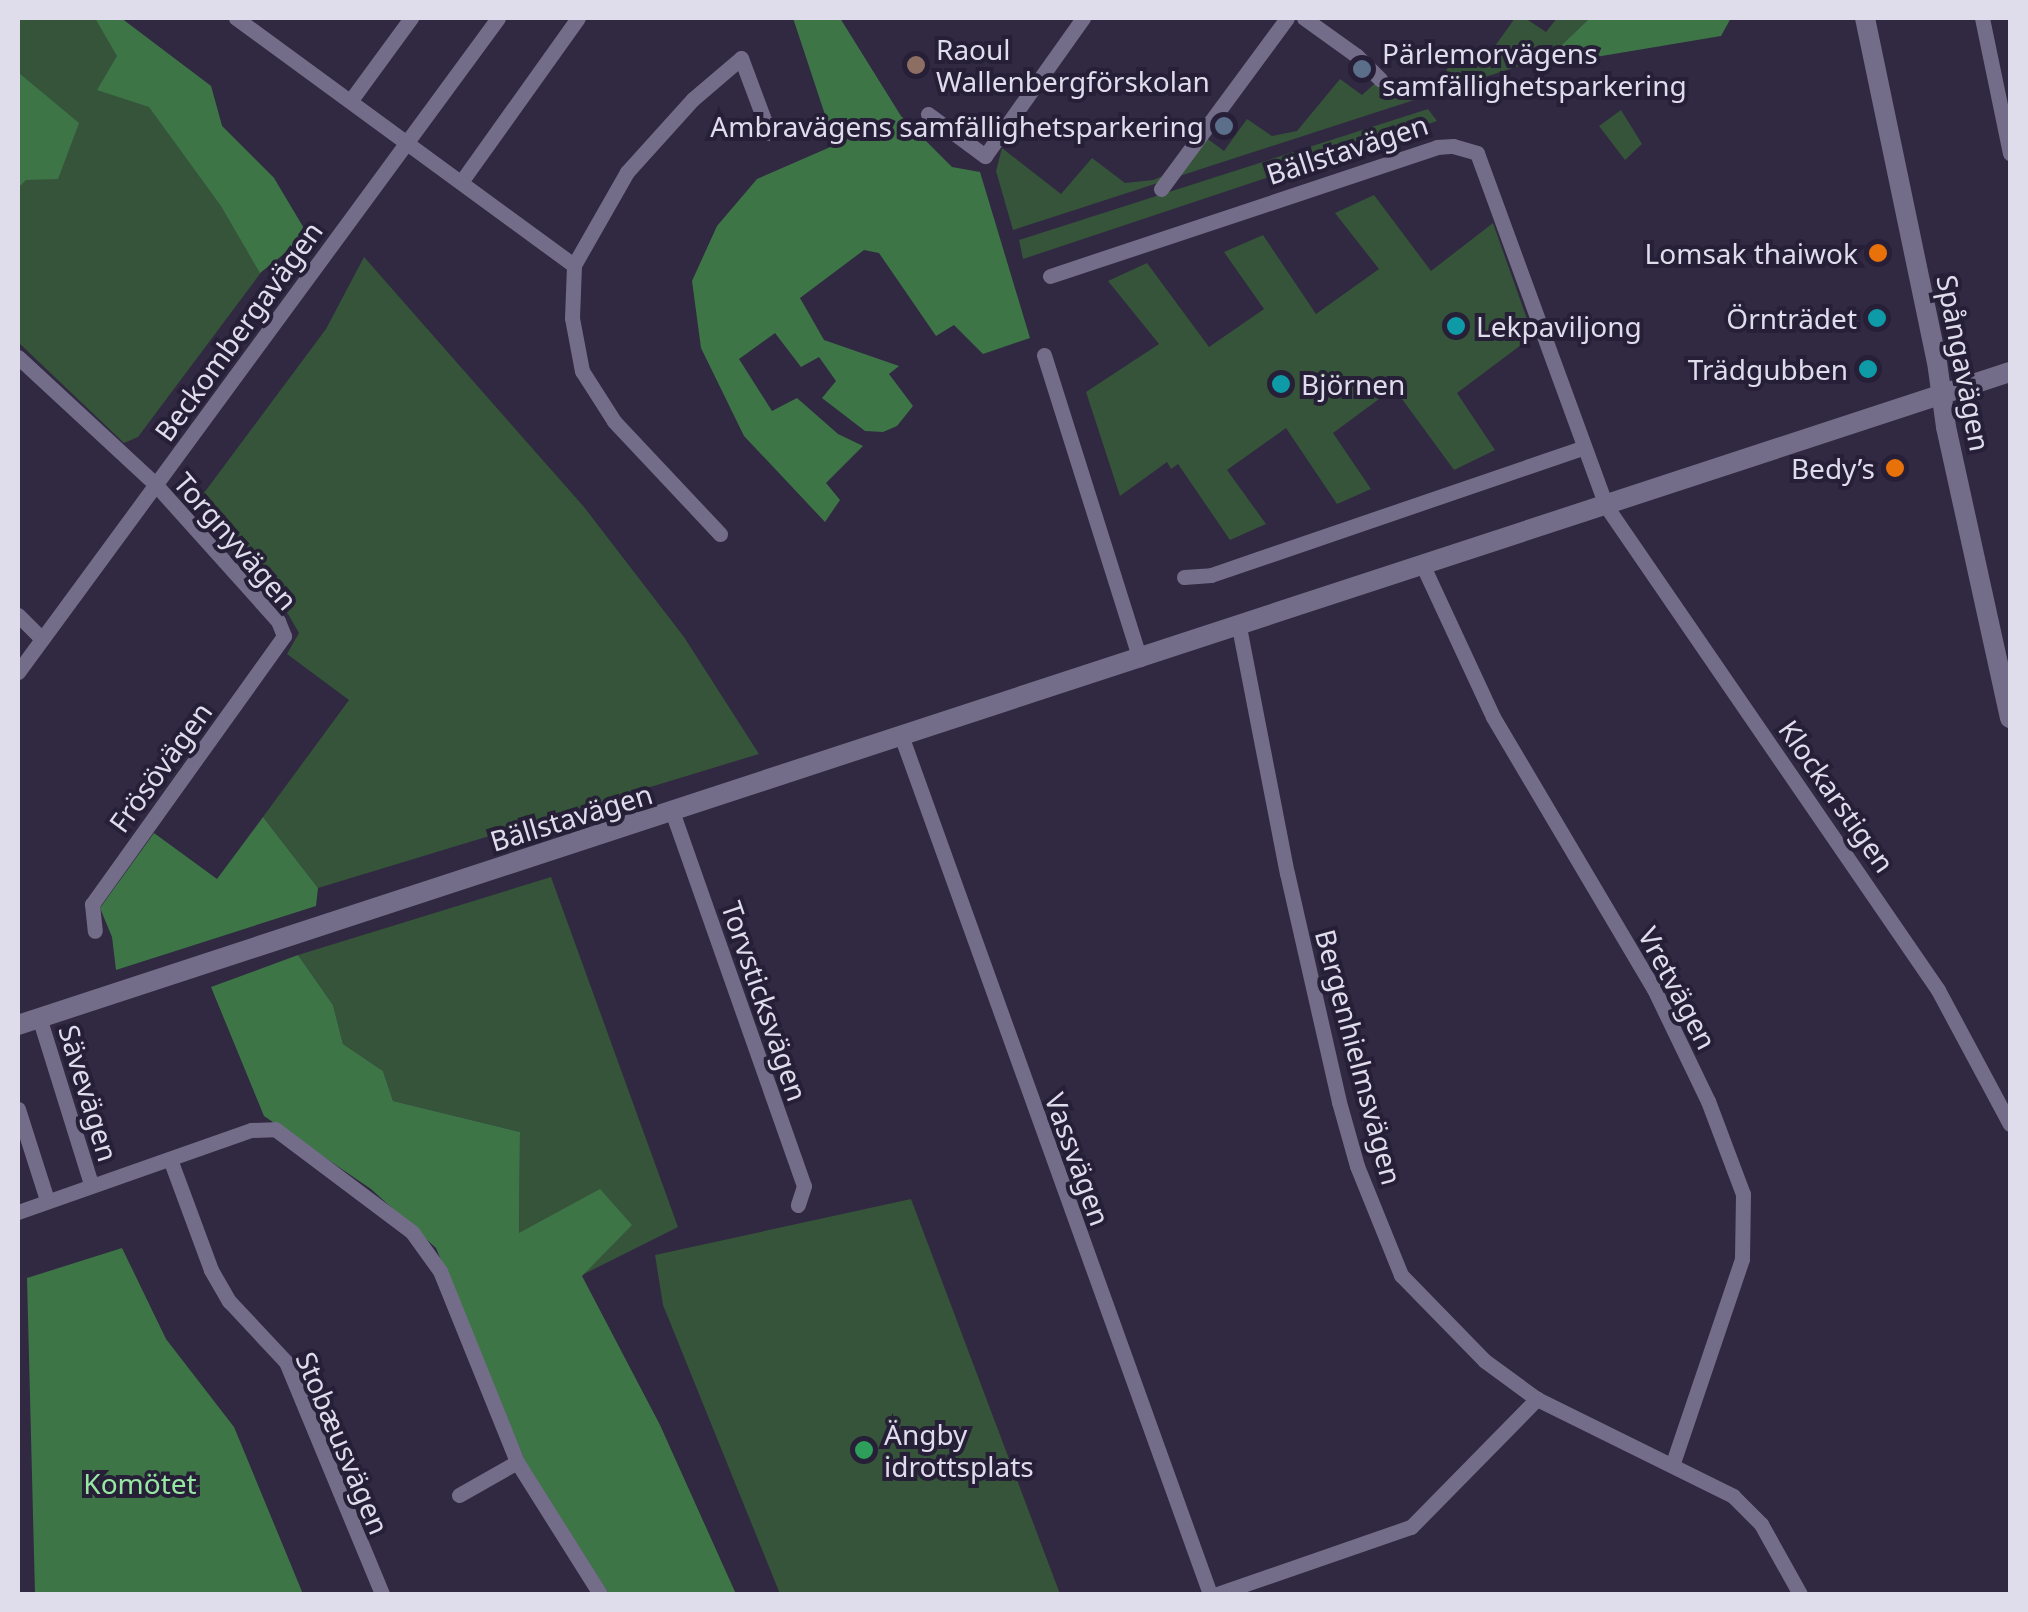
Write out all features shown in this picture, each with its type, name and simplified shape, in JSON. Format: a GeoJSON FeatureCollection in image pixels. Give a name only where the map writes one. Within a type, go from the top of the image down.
{"type":"FeatureCollection","features":[{"type":"Feature","properties":{"kind":"street"},"geometry":{"type":"LineString","coordinates":[[236,18],[574,266]]}},
{"type":"Feature","properties":{"kind":"street"},"geometry":{"type":"LineString","coordinates":[[350,100],[411,18]]}},
{"type":"Feature","properties":{"kind":"street","name":"Beckombergavägen"},"geometry":{"type":"LineString","coordinates":[[18,672],[498,18]]}},
{"type":"Feature","properties":{"kind":"street"},"geometry":{"type":"LineString","coordinates":[[460,182],[578,18]]}},
{"type":"Feature","properties":{"kind":"street"},"geometry":{"type":"LineString","coordinates":[[928,114],[985,156],[1083,18]]}},
{"type":"Feature","properties":{"kind":"street"},"geometry":{"type":"LineString","coordinates":[[1161,189],[1286,18]]}},
{"type":"Feature","properties":{"kind":"street"},"geometry":{"type":"LineString","coordinates":[[1304,18],[1358,56],[1380,80]]}},
{"type":"Feature","properties":{"kind":"street","name":"Spångavägen"},"geometry":{"type":"LineString","coordinates":[[1865,18],[2010,718]]}},
{"type":"Feature","properties":{"kind":"street"},"geometry":{"type":"LineString","coordinates":[[1982,18],[2010,154]]}},
{"type":"Feature","properties":{"kind":"street"},"geometry":{"type":"LineString","coordinates":[[720,534],[614,421],[582,371],[572,318],[574,266],[626,172],[693,99],[741,58],[769,133]]}},
{"type":"Feature","properties":{"kind":"street","name":"Bällstavägen"},"geometry":{"type":"LineString","coordinates":[[1050,276],[1437,147],[1452,146],[1477,153],[1581,448],[1606,506]]}},
{"type":"Feature","properties":{"kind":"street"},"geometry":{"type":"LineString","coordinates":[[1044,355],[1140,659]]}},
{"type":"Feature","properties":{"kind":"street","name":"Torgnyvägen"},"geometry":{"type":"LineString","coordinates":[[18,357],[156,485],[278,621],[284,636]]}},
{"type":"Feature","properties":{"kind":"street","name":"Bällstavägen"},"geometry":{"type":"LineString","coordinates":[[18,1025],[673,814],[2010,372]]}},
{"type":"Feature","properties":{"kind":"street"},"geometry":{"type":"LineString","coordinates":[[1184,577],[1211,575],[1581,448]]}},
{"type":"Feature","properties":{"kind":"street","name":"Klockarstigen"},"geometry":{"type":"LineString","coordinates":[[1606,506],[1938,990],[2010,1124]]}},
{"type":"Feature","properties":{"kind":"street","name":"Vretvägen"},"geometry":{"type":"LineString","coordinates":[[1423,566],[1493,716],[1654,988],[1708,1101],[1742,1194],[1742,1259],[1673,1462]]}},
{"type":"Feature","properties":{"kind":"street"},"geometry":{"type":"LineString","coordinates":[[18,616],[42,639]]}},
{"type":"Feature","properties":{"kind":"street","name":"Bergenhielmsvägen"},"geometry":{"type":"LineString","coordinates":[[1239,627],[1287,874],[1357,1166],[1402,1275],[1485,1361],[1537,1399],[1673,1462],[1733,1496],[1761,1524],[1800,1594]]}},
{"type":"Feature","properties":{"kind":"street","name":"Frösövägen"},"geometry":{"type":"LineString","coordinates":[[95,932],[92,904],[284,636]]}},
{"type":"Feature","properties":{"kind":"street","name":"Vassvägen"},"geometry":{"type":"LineString","coordinates":[[902,738],[1214,1594]]}},
{"type":"Feature","properties":{"kind":"street","name":"Torvsticksvägen"},"geometry":{"type":"LineString","coordinates":[[673,814],[804,1186],[798,1205]]}},
{"type":"Feature","properties":{"kind":"street","name":"Sävevägen"},"geometry":{"type":"LineString","coordinates":[[39,1018],[91,1184]]}},
{"type":"Feature","properties":{"kind":"street"},"geometry":{"type":"LineString","coordinates":[[18,1109],[48,1200]]}},
{"type":"Feature","properties":{"kind":"street"},"geometry":{"type":"LineString","coordinates":[[18,1212],[251,1130],[276,1129],[412,1232],[440,1271],[517,1462],[600,1594]]}},
{"type":"Feature","properties":{"kind":"street","name":"Stobæusvägen"},"geometry":{"type":"LineString","coordinates":[[170,1159],[211,1270],[229,1301],[286,1362],[382,1594]]}},
{"type":"Feature","properties":{"kind":"street"},"geometry":{"type":"LineString","coordinates":[[1214,1594],[1411,1527],[1537,1399]]}},
{"type":"Feature","properties":{"kind":"street"},"geometry":{"type":"LineString","coordinates":[[459,1495],[517,1462]]}},
{"type":"Feature","properties":{"kind":"green space"},"geometry":{"type":"Polygon","coordinates":[[[18,18],[121,18],[211,86],[222,126],[274,178],[298,223],[138,437],[124,443],[18,342],[18,188],[78,123],[18,72],[18,18]]]}},
{"type":"Feature","properties":{"kind":"green space"},"geometry":{"type":"Polygon","coordinates":[[[95,18],[121,18],[211,86],[222,126],[274,178],[305,230],[294,246],[260,273],[221,206],[149,107],[97,90],[117,56],[95,18]]]}},
{"type":"Feature","properties":{"kind":"green space"},"geometry":{"type":"Polygon","coordinates":[[[793,18],[840,18],[901,116],[952,167],[980,172],[1030,338],[983,354],[954,325],[936,336],[879,253],[864,250],[800,298],[824,340],[899,366],[889,374],[913,406],[897,426],[883,432],[865,431],[822,398],[836,381],[819,357],[801,367],[775,333],[739,359],[772,411],[797,398],[838,434],[863,446],[826,483],[840,500],[825,522],[744,436],[701,348],[692,281],[717,226],[757,179],[835,145],[793,18]]]}},
{"type":"Feature","properties":{"kind":"green space"},"geometry":{"type":"Polygon","coordinates":[[[1515,18],[1525,18],[1546,32],[1557,18],[1590,18],[1550,56],[1013,230],[996,171],[1002,148],[1061,194],[1092,158],[1125,183],[1153,180],[1163,176],[1201,134],[1224,151],[1247,119],[1272,136],[1297,131],[1340,79],[1362,95],[1380,79],[1408,94],[1438,82],[1455,58],[1495,46],[1515,18]]]}},
{"type":"Feature","properties":{"kind":"green space"},"geometry":{"type":"Polygon","coordinates":[[[1590,18],[1731,18],[1721,36],[1554,64],[1550,56],[1590,18]]]}},
{"type":"Feature","properties":{"kind":"green space"},"geometry":{"type":"Polygon","coordinates":[[[18,72],[79,123],[58,179],[26,180],[18,188],[18,72]]]}},
{"type":"Feature","properties":{"kind":"green space"},"geometry":{"type":"Polygon","coordinates":[[[1428,109],[1437,121],[1023,259],[1019,240],[1428,109]]]}},
{"type":"Feature","properties":{"kind":"green space"},"geometry":{"type":"Polygon","coordinates":[[[1621,110],[1642,144],[1625,160],[1599,126],[1621,110]]]}},
{"type":"Feature","properties":{"kind":"green space"},"geometry":{"type":"Polygon","coordinates":[[[1374,195],[1431,271],[1493,223],[1533,336],[1457,393],[1495,450],[1454,470],[1394,388],[1333,433],[1371,489],[1337,504],[1286,428],[1227,470],[1266,524],[1230,540],[1178,464],[1171,469],[1167,462],[1120,496],[1086,392],[1159,344],[1108,281],[1147,263],[1209,347],[1264,309],[1224,252],[1263,235],[1316,314],[1379,269],[1335,213],[1374,195]]]}},
{"type":"Feature","properties":{"kind":"green space"},"geometry":{"type":"Polygon","coordinates":[[[364,257],[584,507],[684,637],[759,754],[318,888],[263,817],[349,700],[287,654],[299,633],[288,614],[203,517],[201,497],[326,329],[364,257]]]}},
{"type":"Feature","properties":{"kind":"green space"},"geometry":{"type":"Polygon","coordinates":[[[263,817],[318,888],[316,906],[116,970],[112,937],[100,908],[154,833],[217,879],[263,817]]]}},
{"type":"Feature","properties":{"kind":"green space"},"geometry":{"type":"Polygon","coordinates":[[[551,877],[678,1227],[582,1275],[519,1234],[520,1132],[393,1101],[383,1071],[343,1044],[333,1005],[298,955],[551,877]]]}},
{"type":"Feature","properties":{"kind":"green space"},"geometry":{"type":"Polygon","coordinates":[[[298,955],[333,1005],[343,1044],[383,1071],[393,1101],[520,1132],[519,1233],[600,1189],[632,1225],[582,1276],[660,1425],[736,1594],[609,1594],[526,1463],[436,1248],[371,1189],[264,1116],[211,987],[298,955]]]}},
{"type":"Feature","properties":{"kind":"green space","name":"Ängby idrottsplats"},"geometry":{"type":"Polygon","coordinates":[[[911,1199],[1060,1594],[780,1594],[663,1305],[655,1255],[911,1199]]]}},
{"type":"Feature","properties":{"kind":"green space","name":"Komötet"},"geometry":{"type":"Polygon","coordinates":[[[122,1248],[166,1339],[234,1427],[303,1594],[35,1594],[27,1278],[122,1248]]]}},
{"type":"Feature","properties":{"kind":"place","name":"Raoul Wallenbergförskolan"},"geometry":{"type":"Point","coordinates":[916,65]}},
{"type":"Feature","properties":{"kind":"place","name":"Pärlemorvägens samfällighetsparkering"},"geometry":{"type":"Point","coordinates":[1362,69]}},
{"type":"Feature","properties":{"kind":"place","name":"Ambravägens samfällighetsparkering"},"geometry":{"type":"Point","coordinates":[1224,126]}},
{"type":"Feature","properties":{"kind":"place","name":"Lomsak thaiwok"},"geometry":{"type":"Point","coordinates":[1878,253]}},
{"type":"Feature","properties":{"kind":"place","name":"Örnträdet"},"geometry":{"type":"Point","coordinates":[1877,318]}},
{"type":"Feature","properties":{"kind":"place","name":"Lekpaviljong"},"geometry":{"type":"Point","coordinates":[1456,326]}},
{"type":"Feature","properties":{"kind":"place","name":"Trädgubben"},"geometry":{"type":"Point","coordinates":[1868,369]}},
{"type":"Feature","properties":{"kind":"place","name":"Björnen"},"geometry":{"type":"Point","coordinates":[1281,384]}},
{"type":"Feature","properties":{"kind":"place","name":"Bedy’s"},"geometry":{"type":"Point","coordinates":[1895,468]}},
{"type":"Feature","properties":{"kind":"place","name":"Ängby idrottsplats"},"geometry":{"type":"Point","coordinates":[864,1450]}}]}
